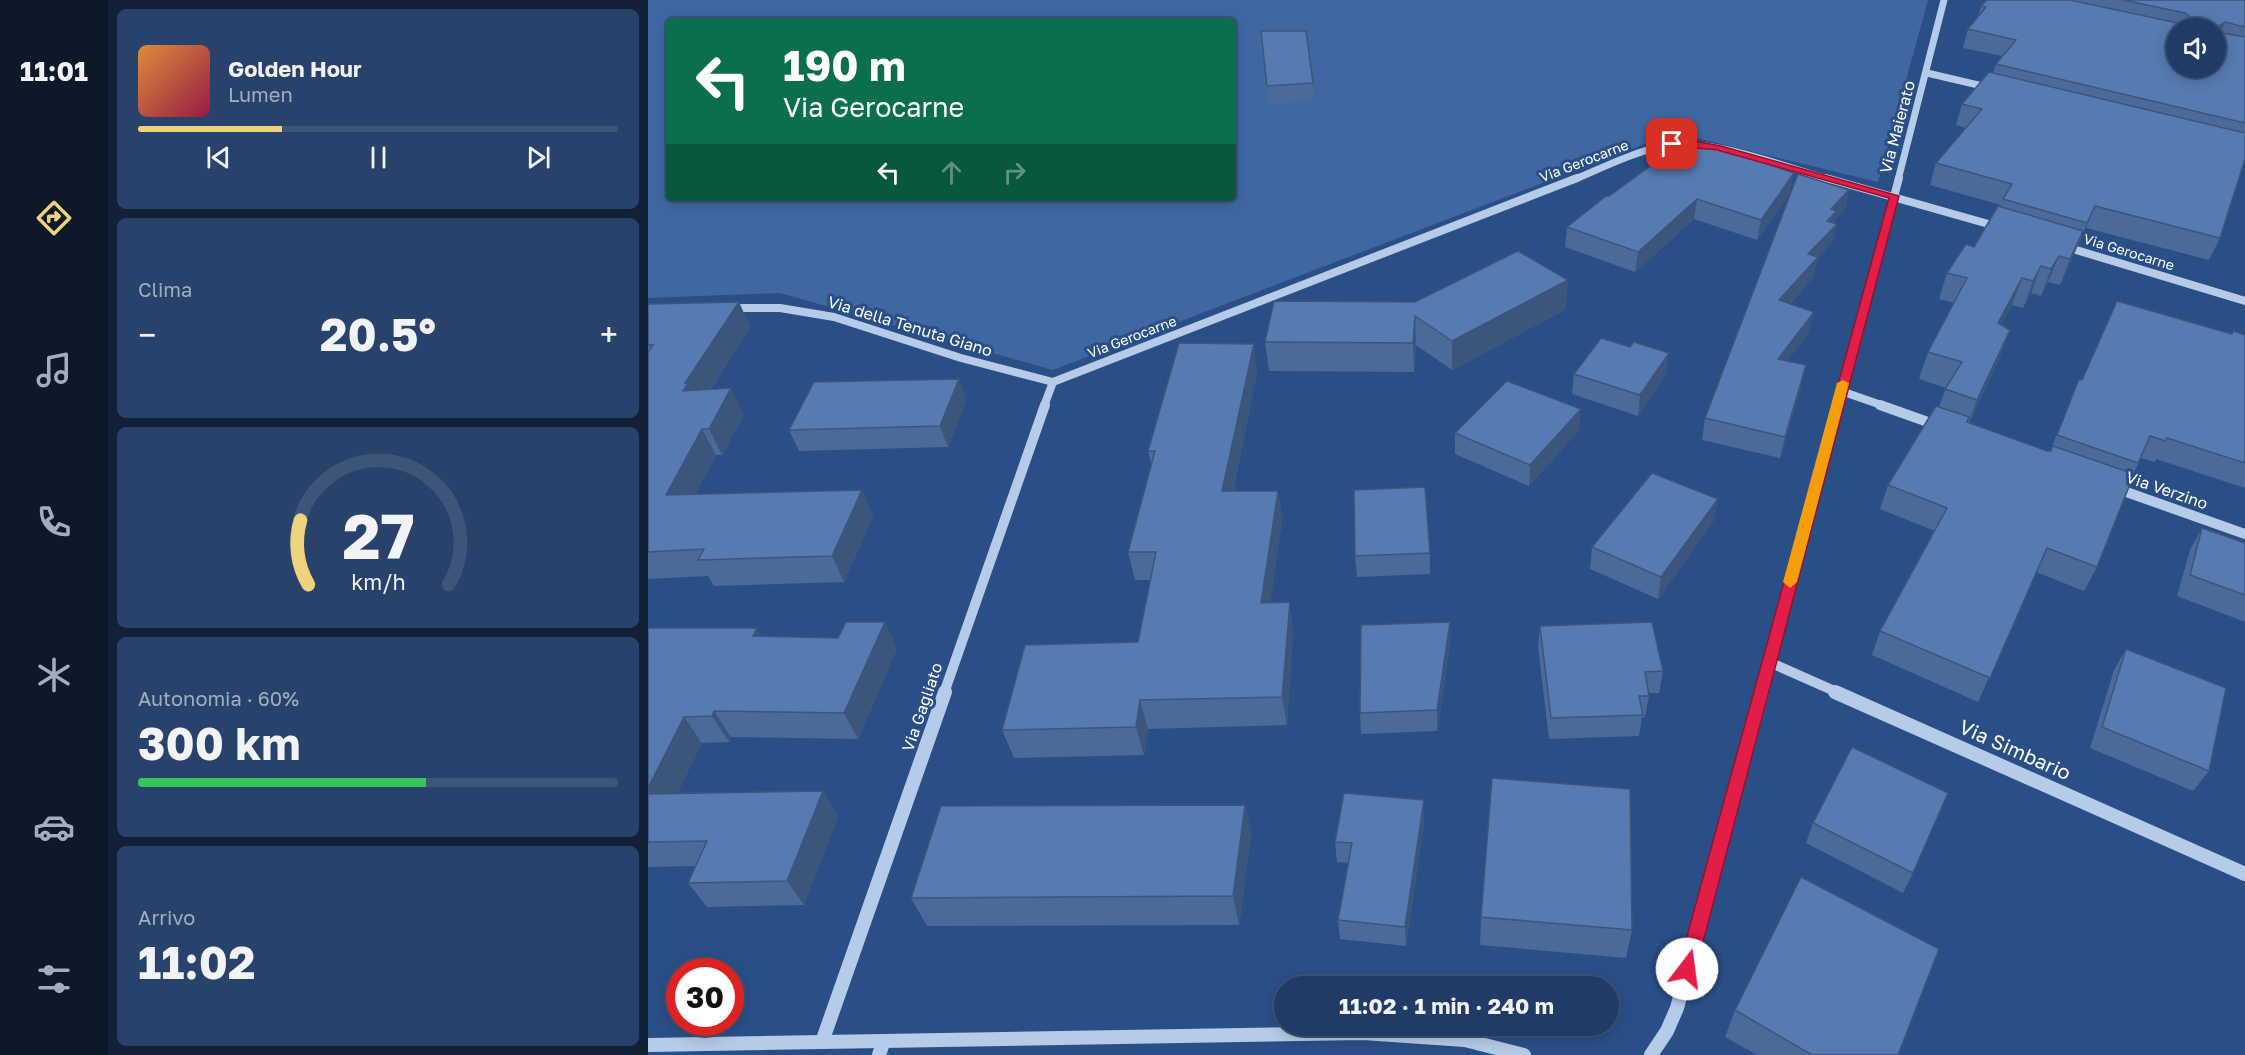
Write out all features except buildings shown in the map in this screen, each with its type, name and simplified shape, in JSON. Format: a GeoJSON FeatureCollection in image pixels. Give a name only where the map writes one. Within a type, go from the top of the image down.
{"type":"FeatureCollection","features":[{"type":"Feature","properties":{"kind":"street","name":"Via Maierato"},"geometry":{"type":"LineString","coordinates":[[1651,1055],[1677,1008],[1927,73],[1944,0]]}},
{"type":"Feature","properties":{"kind":"street"},"geometry":{"type":"LineString","coordinates":[[1927,73],[1994,89]]}},
{"type":"Feature","properties":{"kind":"street","name":"Via Gerocarne"},"geometry":{"type":"LineString","coordinates":[[1053,382],[1662,146],[1683,143],[1706,145],[1894,196],[2007,230]]}},
{"type":"Feature","properties":{"kind":"street","name":"Via Gerocarne"},"geometry":{"type":"LineString","coordinates":[[2053,243],[2245,301]]}},
{"type":"Feature","properties":{"kind":"street","name":"Via della Tenuta Giano"},"geometry":{"type":"LineString","coordinates":[[715,308],[780,308],[834,317],[961,358],[1053,382]]}},
{"type":"Feature","properties":{"kind":"street","name":"Via Gagliato"},"geometry":{"type":"LineString","coordinates":[[822,1042],[1053,382]]}},
{"type":"Feature","properties":{"kind":"street"},"geometry":{"type":"LineString","coordinates":[[1841,391],[1947,429]]}},
{"type":"Feature","properties":{"kind":"street","name":"Via Verzino"},"geometry":{"type":"LineString","coordinates":[[2102,483],[2245,534]]}},
{"type":"Feature","properties":{"kind":"street","name":"Via Simbario"},"geometry":{"type":"LineString","coordinates":[[1769,662],[2245,874]]}},
{"type":"Feature","properties":{"kind":"street"},"geometry":{"type":"LineString","coordinates":[[648,1046],[822,1042],[881,1049],[1353,1033],[1395,1034],[1524,1055]]}},
{"type":"Feature","properties":{"kind":"shaded area"},"geometry":{"type":"Polygon","coordinates":[[[648,0],[1928,0],[1878,182],[1688,136],[1665,136],[1053,370],[780,293],[648,298],[648,0]]]}},
{"type":"Feature","properties":{"kind":"slow traffic"},"geometry":{"type":"LineString","coordinates":[[1790,582],[1843,383]]}},
{"type":"Feature","properties":{"kind":"route"},"geometry":{"type":"LineString","coordinates":[[1672,144],[1706,145],[1894,196],[1687,969]]}}]}
